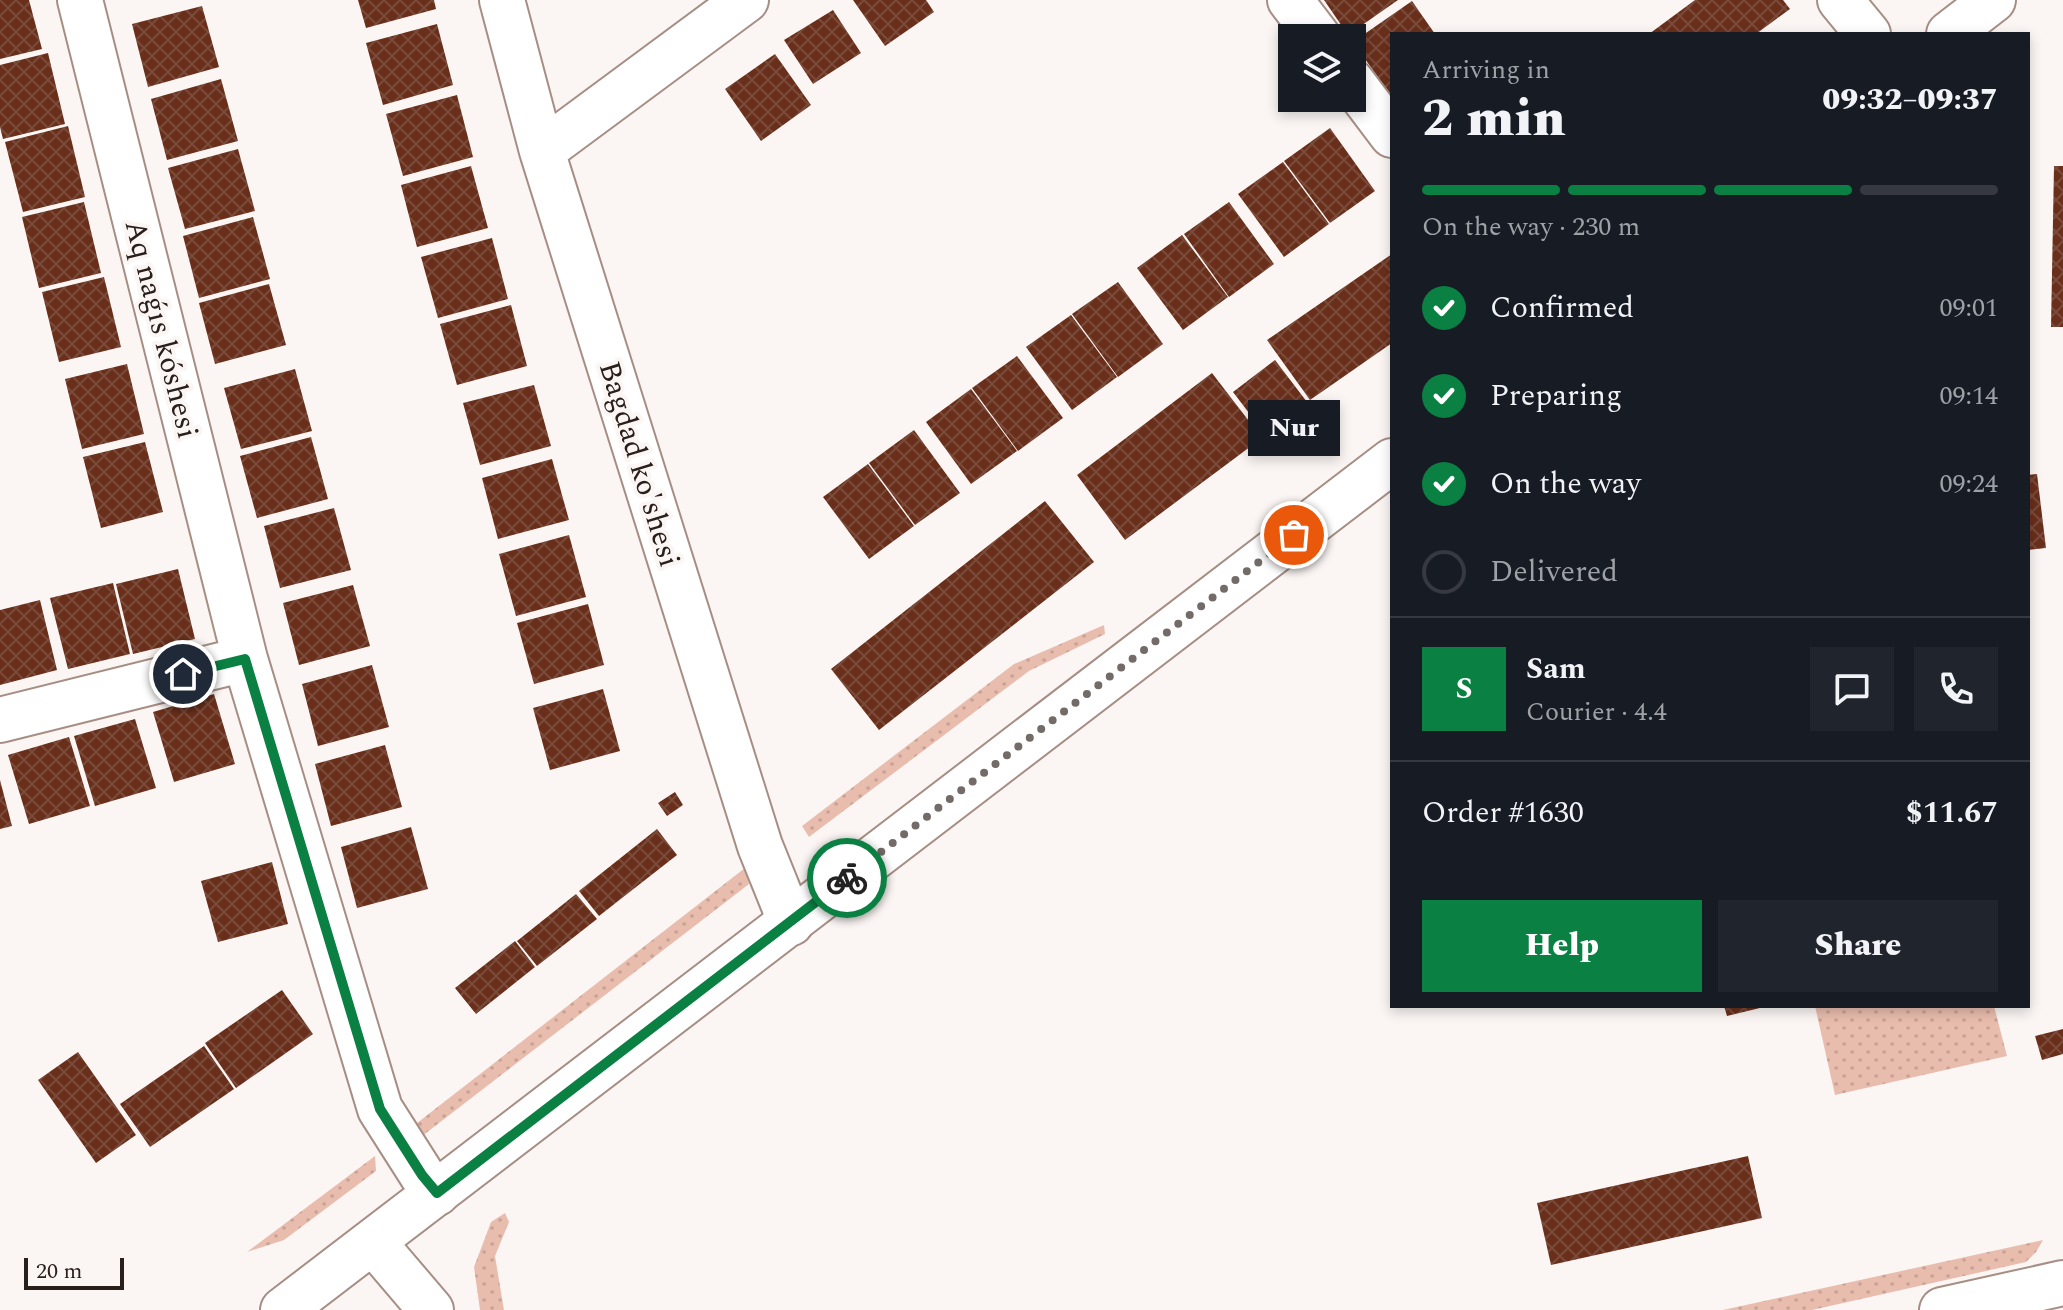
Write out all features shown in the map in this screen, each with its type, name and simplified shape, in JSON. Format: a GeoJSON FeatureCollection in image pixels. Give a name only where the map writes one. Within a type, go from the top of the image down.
{"type":"FeatureCollection","features":[{"type":"Feature","properties":{"kind":"street","name":"Aq naǵıs kóshesi"},"geometry":{"type":"LineString","coordinates":[[80,0],[245,659],[380,1109],[437,1193]]}},
{"type":"Feature","properties":{"kind":"street","name":"Bagdad ko'shesi"},"geometry":{"type":"LineString","coordinates":[[502,0],[542,151],[760,846],[791,923]]}},
{"type":"Feature","properties":{"kind":"street"},"geometry":{"type":"LineString","coordinates":[[542,151],[746,0]]}},
{"type":"Feature","properties":{"kind":"street"},"geometry":{"type":"LineString","coordinates":[[1290,0],[1308,24]]}},
{"type":"Feature","properties":{"kind":"street"},"geometry":{"type":"LineString","coordinates":[[1840,0],[1866,32]]}},
{"type":"Feature","properties":{"kind":"street"},"geometry":{"type":"LineString","coordinates":[[1952,32],[1993,0]]}},
{"type":"Feature","properties":{"kind":"street"},"geometry":{"type":"LineString","coordinates":[[1366,101],[1390,132]]}},
{"type":"Feature","properties":{"kind":"street"},"geometry":{"type":"LineString","coordinates":[[290,1308],[883,849],[1390,463]]}},
{"type":"Feature","properties":{"kind":"street"},"geometry":{"type":"LineString","coordinates":[[0,720],[245,659]]}},
{"type":"Feature","properties":{"kind":"street"},"geometry":{"type":"LineString","coordinates":[[373,1242],[417,1308]]}},
{"type":"Feature","properties":{"kind":"street"},"geometry":{"type":"LineString","coordinates":[[1942,1310],[2063,1283]]}},
{"type":"Feature","properties":{"kind":"shaded area"},"geometry":{"type":"Polygon","coordinates":[[[1104,625],[1105,634],[1029,671],[809,837],[802,826],[1014,664],[1104,625]]]}},
{"type":"Feature","properties":{"kind":"shaded area"},"geometry":{"type":"Polygon","coordinates":[[[745,868],[749,884],[417,1140],[408,1130],[745,868]]]}},
{"type":"Feature","properties":{"kind":"shaded area"},"geometry":{"type":"Polygon","coordinates":[[[1815,1008],[1995,1008],[2007,1056],[1835,1095],[1815,1008]]]}},
{"type":"Feature","properties":{"kind":"shaded area"},"geometry":{"type":"Polygon","coordinates":[[[375,1156],[376,1171],[284,1240],[247,1252],[375,1156]]]}},
{"type":"Feature","properties":{"kind":"shaded area"},"geometry":{"type":"Polygon","coordinates":[[[505,1213],[509,1222],[495,1256],[504,1310],[480,1310],[474,1267],[491,1222],[505,1213]]]}},
{"type":"Feature","properties":{"kind":"shaded area"},"geometry":{"type":"Polygon","coordinates":[[[2043,1240],[2026,1262],[1812,1310],[1723,1310],[2043,1240]]]}},
{"type":"Feature","properties":{"kind":"building"},"geometry":{"type":"Polygon","coordinates":[[[0,0],[29,0],[42,49],[0,59],[0,0]]]}},
{"type":"Feature","properties":{"kind":"building"},"geometry":{"type":"Polygon","coordinates":[[[358,0],[434,0],[436,9],[366,28],[358,0]]]}},
{"type":"Feature","properties":{"kind":"building"},"geometry":{"type":"Polygon","coordinates":[[[853,0],[926,0],[934,12],[885,46],[853,0]]]}},
{"type":"Feature","properties":{"kind":"building"},"geometry":{"type":"Polygon","coordinates":[[[1324,0],[1398,0],[1364,24],[1340,24],[1324,0]]]}},
{"type":"Feature","properties":{"kind":"building"},"geometry":{"type":"Polygon","coordinates":[[[1695,0],[1783,0],[1790,9],[1759,32],[1652,32],[1695,0]]]}},
{"type":"Feature","properties":{"kind":"building"},"geometry":{"type":"Polygon","coordinates":[[[1412,1],[1434,32],[1390,32],[1390,94],[1366,60],[1366,33],[1412,1]]]}},
{"type":"Feature","properties":{"kind":"building"},"geometry":{"type":"Polygon","coordinates":[[[202,6],[219,67],[148,87],[132,24],[202,6]]]}},
{"type":"Feature","properties":{"kind":"building"},"geometry":{"type":"Polygon","coordinates":[[[833,10],[861,53],[813,84],[784,40],[833,10]]]}},
{"type":"Feature","properties":{"kind":"building"},"geometry":{"type":"Polygon","coordinates":[[[437,24],[453,85],[383,105],[366,43],[437,24]]]}},
{"type":"Feature","properties":{"kind":"building"},"geometry":{"type":"Polygon","coordinates":[[[48,53],[65,124],[3,139],[0,127],[0,65],[48,53]]]}},
{"type":"Feature","properties":{"kind":"building"},"geometry":{"type":"Polygon","coordinates":[[[775,54],[811,105],[761,141],[725,89],[775,54]]]}},
{"type":"Feature","properties":{"kind":"building"},"geometry":{"type":"Polygon","coordinates":[[[221,79],[238,141],[167,160],[151,99],[221,79]]]}},
{"type":"Feature","properties":{"kind":"building"},"geometry":{"type":"Polygon","coordinates":[[[457,95],[473,157],[403,176],[386,114],[457,95]]]}},
{"type":"Feature","properties":{"kind":"building"},"geometry":{"type":"Polygon","coordinates":[[[68,126],[85,197],[23,212],[5,142],[68,126]]]}},
{"type":"Feature","properties":{"kind":"building"},"geometry":{"type":"Polygon","coordinates":[[[1330,128],[1375,191],[1330,223],[1284,161],[1330,128]]]}},
{"type":"Feature","properties":{"kind":"building"},"geometry":{"type":"Polygon","coordinates":[[[238,149],[255,211],[185,229],[168,168],[238,149]]]}},
{"type":"Feature","properties":{"kind":"building"},"geometry":{"type":"Polygon","coordinates":[[[1283,162],[1329,224],[1284,257],[1238,194],[1283,162]]]}},
{"type":"Feature","properties":{"kind":"building"},"geometry":{"type":"Polygon","coordinates":[[[471,166],[488,228],[417,247],[401,185],[471,166]]]}},
{"type":"Feature","properties":{"kind":"building"},"geometry":{"type":"Polygon","coordinates":[[[2054,166],[2063,166],[2063,327],[2051,327],[2054,166]]]}},
{"type":"Feature","properties":{"kind":"building"},"geometry":{"type":"Polygon","coordinates":[[[84,202],[101,273],[39,288],[22,217],[84,202]]]}},
{"type":"Feature","properties":{"kind":"building"},"geometry":{"type":"Polygon","coordinates":[[[1229,202],[1274,264],[1229,297],[1184,234],[1229,202]]]}},
{"type":"Feature","properties":{"kind":"building"},"geometry":{"type":"Polygon","coordinates":[[[253,217],[270,279],[199,298],[183,236],[253,217]]]}},
{"type":"Feature","properties":{"kind":"building"},"geometry":{"type":"Polygon","coordinates":[[[1182,235],[1228,297],[1183,330],[1137,268],[1182,235]]]}},
{"type":"Feature","properties":{"kind":"building"},"geometry":{"type":"Polygon","coordinates":[[[492,238],[508,299],[438,318],[421,257],[492,238]]]}},
{"type":"Feature","properties":{"kind":"building"},"geometry":{"type":"Polygon","coordinates":[[[1390,255],[1390,344],[1310,400],[1267,340],[1390,255]]]}},
{"type":"Feature","properties":{"kind":"building"},"geometry":{"type":"Polygon","coordinates":[[[104,277],[121,347],[59,362],[42,292],[104,277]]]}},
{"type":"Feature","properties":{"kind":"building"},"geometry":{"type":"Polygon","coordinates":[[[1118,282],[1163,344],[1118,377],[1072,314],[1118,282]]]}},
{"type":"Feature","properties":{"kind":"building"},"geometry":{"type":"Polygon","coordinates":[[[269,284],[286,345],[215,364],[199,303],[269,284]]]}},
{"type":"Feature","properties":{"kind":"building"},"geometry":{"type":"Polygon","coordinates":[[[511,305],[527,366],[457,385],[440,324],[511,305]]]}},
{"type":"Feature","properties":{"kind":"building"},"geometry":{"type":"Polygon","coordinates":[[[1071,315],[1117,377],[1072,410],[1026,347],[1071,315]]]}},
{"type":"Feature","properties":{"kind":"building"},"geometry":{"type":"Polygon","coordinates":[[[1017,356],[1063,418],[1018,451],[972,388],[1017,356]]]}},
{"type":"Feature","properties":{"kind":"building"},"geometry":{"type":"Polygon","coordinates":[[[1275,360],[1307,402],[1265,434],[1233,392],[1275,360]]]}},
{"type":"Feature","properties":{"kind":"building"},"geometry":{"type":"Polygon","coordinates":[[[127,364],[144,434],[82,449],[65,379],[127,364]]]}},
{"type":"Feature","properties":{"kind":"building"},"geometry":{"type":"Polygon","coordinates":[[[295,369],[312,431],[241,449],[224,388],[295,369]]]}},
{"type":"Feature","properties":{"kind":"building"},"geometry":{"type":"Polygon","coordinates":[[[1212,373],[1262,438],[1125,540],[1077,475],[1212,373]]]}},
{"type":"Feature","properties":{"kind":"building"},"geometry":{"type":"Polygon","coordinates":[[[534,385],[551,446],[480,465],[463,403],[534,385]]]}},
{"type":"Feature","properties":{"kind":"building"},"geometry":{"type":"Polygon","coordinates":[[[971,389],[1017,451],[971,484],[926,422],[971,389]]]}},
{"type":"Feature","properties":{"kind":"building"},"geometry":{"type":"Polygon","coordinates":[[[914,430],[960,493],[915,525],[869,463],[914,430]]]}},
{"type":"Feature","properties":{"kind":"building"},"geometry":{"type":"Polygon","coordinates":[[[311,437],[328,499],[257,518],[240,456],[311,437]]]}},
{"type":"Feature","properties":{"kind":"building"},"geometry":{"type":"Polygon","coordinates":[[[145,442],[163,512],[101,528],[83,457],[145,442]]]}},
{"type":"Feature","properties":{"kind":"building"},"geometry":{"type":"Polygon","coordinates":[[[552,459],[569,520],[498,539],[482,478],[552,459]]]}},
{"type":"Feature","properties":{"kind":"building"},"geometry":{"type":"Polygon","coordinates":[[[868,464],[914,526],[869,559],[823,497],[868,464]]]}},
{"type":"Feature","properties":{"kind":"building"},"geometry":{"type":"Polygon","coordinates":[[[2037,474],[2046,548],[2030,550],[2030,475],[2037,474]]]}},
{"type":"Feature","properties":{"kind":"building"},"geometry":{"type":"Polygon","coordinates":[[[1045,501],[1094,562],[879,730],[831,669],[1045,501]]]}},
{"type":"Feature","properties":{"kind":"building"},"geometry":{"type":"Polygon","coordinates":[[[334,508],[351,570],[280,588],[264,526],[334,508]]]}},
{"type":"Feature","properties":{"kind":"building"},"geometry":{"type":"Polygon","coordinates":[[[569,535],[586,597],[516,616],[499,554],[569,535]]]}},
{"type":"Feature","properties":{"kind":"building"},"geometry":{"type":"Polygon","coordinates":[[[178,569],[195,639],[133,654],[116,584],[178,569]]]}},
{"type":"Feature","properties":{"kind":"building"},"geometry":{"type":"Polygon","coordinates":[[[113,583],[130,654],[68,669],[50,598],[113,583]]]}},
{"type":"Feature","properties":{"kind":"building"},"geometry":{"type":"Polygon","coordinates":[[[353,585],[370,646],[299,665],[283,603],[353,585]]]}},
{"type":"Feature","properties":{"kind":"building"},"geometry":{"type":"Polygon","coordinates":[[[40,600],[57,670],[0,685],[0,610],[40,600]]]}},
{"type":"Feature","properties":{"kind":"building"},"geometry":{"type":"Polygon","coordinates":[[[588,604],[604,665],[534,684],[517,623],[588,604]]]}},
{"type":"Feature","properties":{"kind":"building"},"geometry":{"type":"Polygon","coordinates":[[[372,665],[389,727],[318,746],[302,684],[372,665]]]}},
{"type":"Feature","properties":{"kind":"building"},"geometry":{"type":"Polygon","coordinates":[[[603,689],[620,751],[550,770],[533,708],[603,689]]]}},
{"type":"Feature","properties":{"kind":"building"},"geometry":{"type":"Polygon","coordinates":[[[214,694],[235,764],[174,782],[153,712],[214,694]]]}},
{"type":"Feature","properties":{"kind":"building"},"geometry":{"type":"Polygon","coordinates":[[[135,719],[156,788],[95,806],[74,736],[135,719]]]}},
{"type":"Feature","properties":{"kind":"building"},"geometry":{"type":"Polygon","coordinates":[[[69,737],[90,806],[29,824],[8,755],[69,737]]]}},
{"type":"Feature","properties":{"kind":"building"},"geometry":{"type":"Polygon","coordinates":[[[385,745],[402,807],[331,826],[315,764],[385,745]]]}},
{"type":"Feature","properties":{"kind":"building"},"geometry":{"type":"Polygon","coordinates":[[[0,780],[12,826],[0,829],[0,780]]]}},
{"type":"Feature","properties":{"kind":"building"},"geometry":{"type":"Polygon","coordinates":[[[675,792],[683,805],[667,816],[658,803],[675,792]]]}},
{"type":"Feature","properties":{"kind":"building"},"geometry":{"type":"Polygon","coordinates":[[[411,827],[428,889],[357,908],[341,847],[411,827]]]}},
{"type":"Feature","properties":{"kind":"building"},"geometry":{"type":"Polygon","coordinates":[[[657,829],[677,855],[599,916],[579,891],[657,829]]]}},
{"type":"Feature","properties":{"kind":"building"},"geometry":{"type":"Polygon","coordinates":[[[272,862],[288,924],[218,942],[201,881],[272,862]]]}},
{"type":"Feature","properties":{"kind":"building"},"geometry":{"type":"Polygon","coordinates":[[[576,894],[597,919],[537,966],[517,941],[576,894]]]}},
{"type":"Feature","properties":{"kind":"building"},"geometry":{"type":"Polygon","coordinates":[[[515,941],[535,967],[476,1014],[455,988],[515,941]]]}},
{"type":"Feature","properties":{"kind":"building"},"geometry":{"type":"Polygon","coordinates":[[[282,990],[313,1034],[236,1088],[205,1043],[282,990]]]}},
{"type":"Feature","properties":{"kind":"building"},"geometry":{"type":"Polygon","coordinates":[[[1725,1008],[1760,1008],[1727,1016],[1725,1008]]]}},
{"type":"Feature","properties":{"kind":"building"},"geometry":{"type":"Polygon","coordinates":[[[2063,1029],[2063,1054],[2042,1060],[2035,1036],[2063,1029]]]}},
{"type":"Feature","properties":{"kind":"building"},"geometry":{"type":"Polygon","coordinates":[[[204,1046],[234,1089],[150,1147],[120,1104],[204,1046]]]}},
{"type":"Feature","properties":{"kind":"building"},"geometry":{"type":"Polygon","coordinates":[[[78,1052],[136,1135],[96,1163],[38,1080],[78,1052]]]}},
{"type":"Feature","properties":{"kind":"building"},"geometry":{"type":"Polygon","coordinates":[[[1748,1156],[1762,1218],[1551,1265],[1537,1203],[1748,1156]]]}},
{"type":"Feature","properties":{"kind":"way so far"},"geometry":{"type":"LineString","coordinates":[[847,878],[1294,535]]}},
{"type":"Feature","properties":{"kind":"place","name":"Nur"},"geometry":{"type":"Point","coordinates":[1294,535]}},
{"type":"Feature","properties":{"kind":"route"},"geometry":{"type":"LineString","coordinates":[[183,674],[245,659],[380,1109],[437,1193],[847,878]]}}]}
